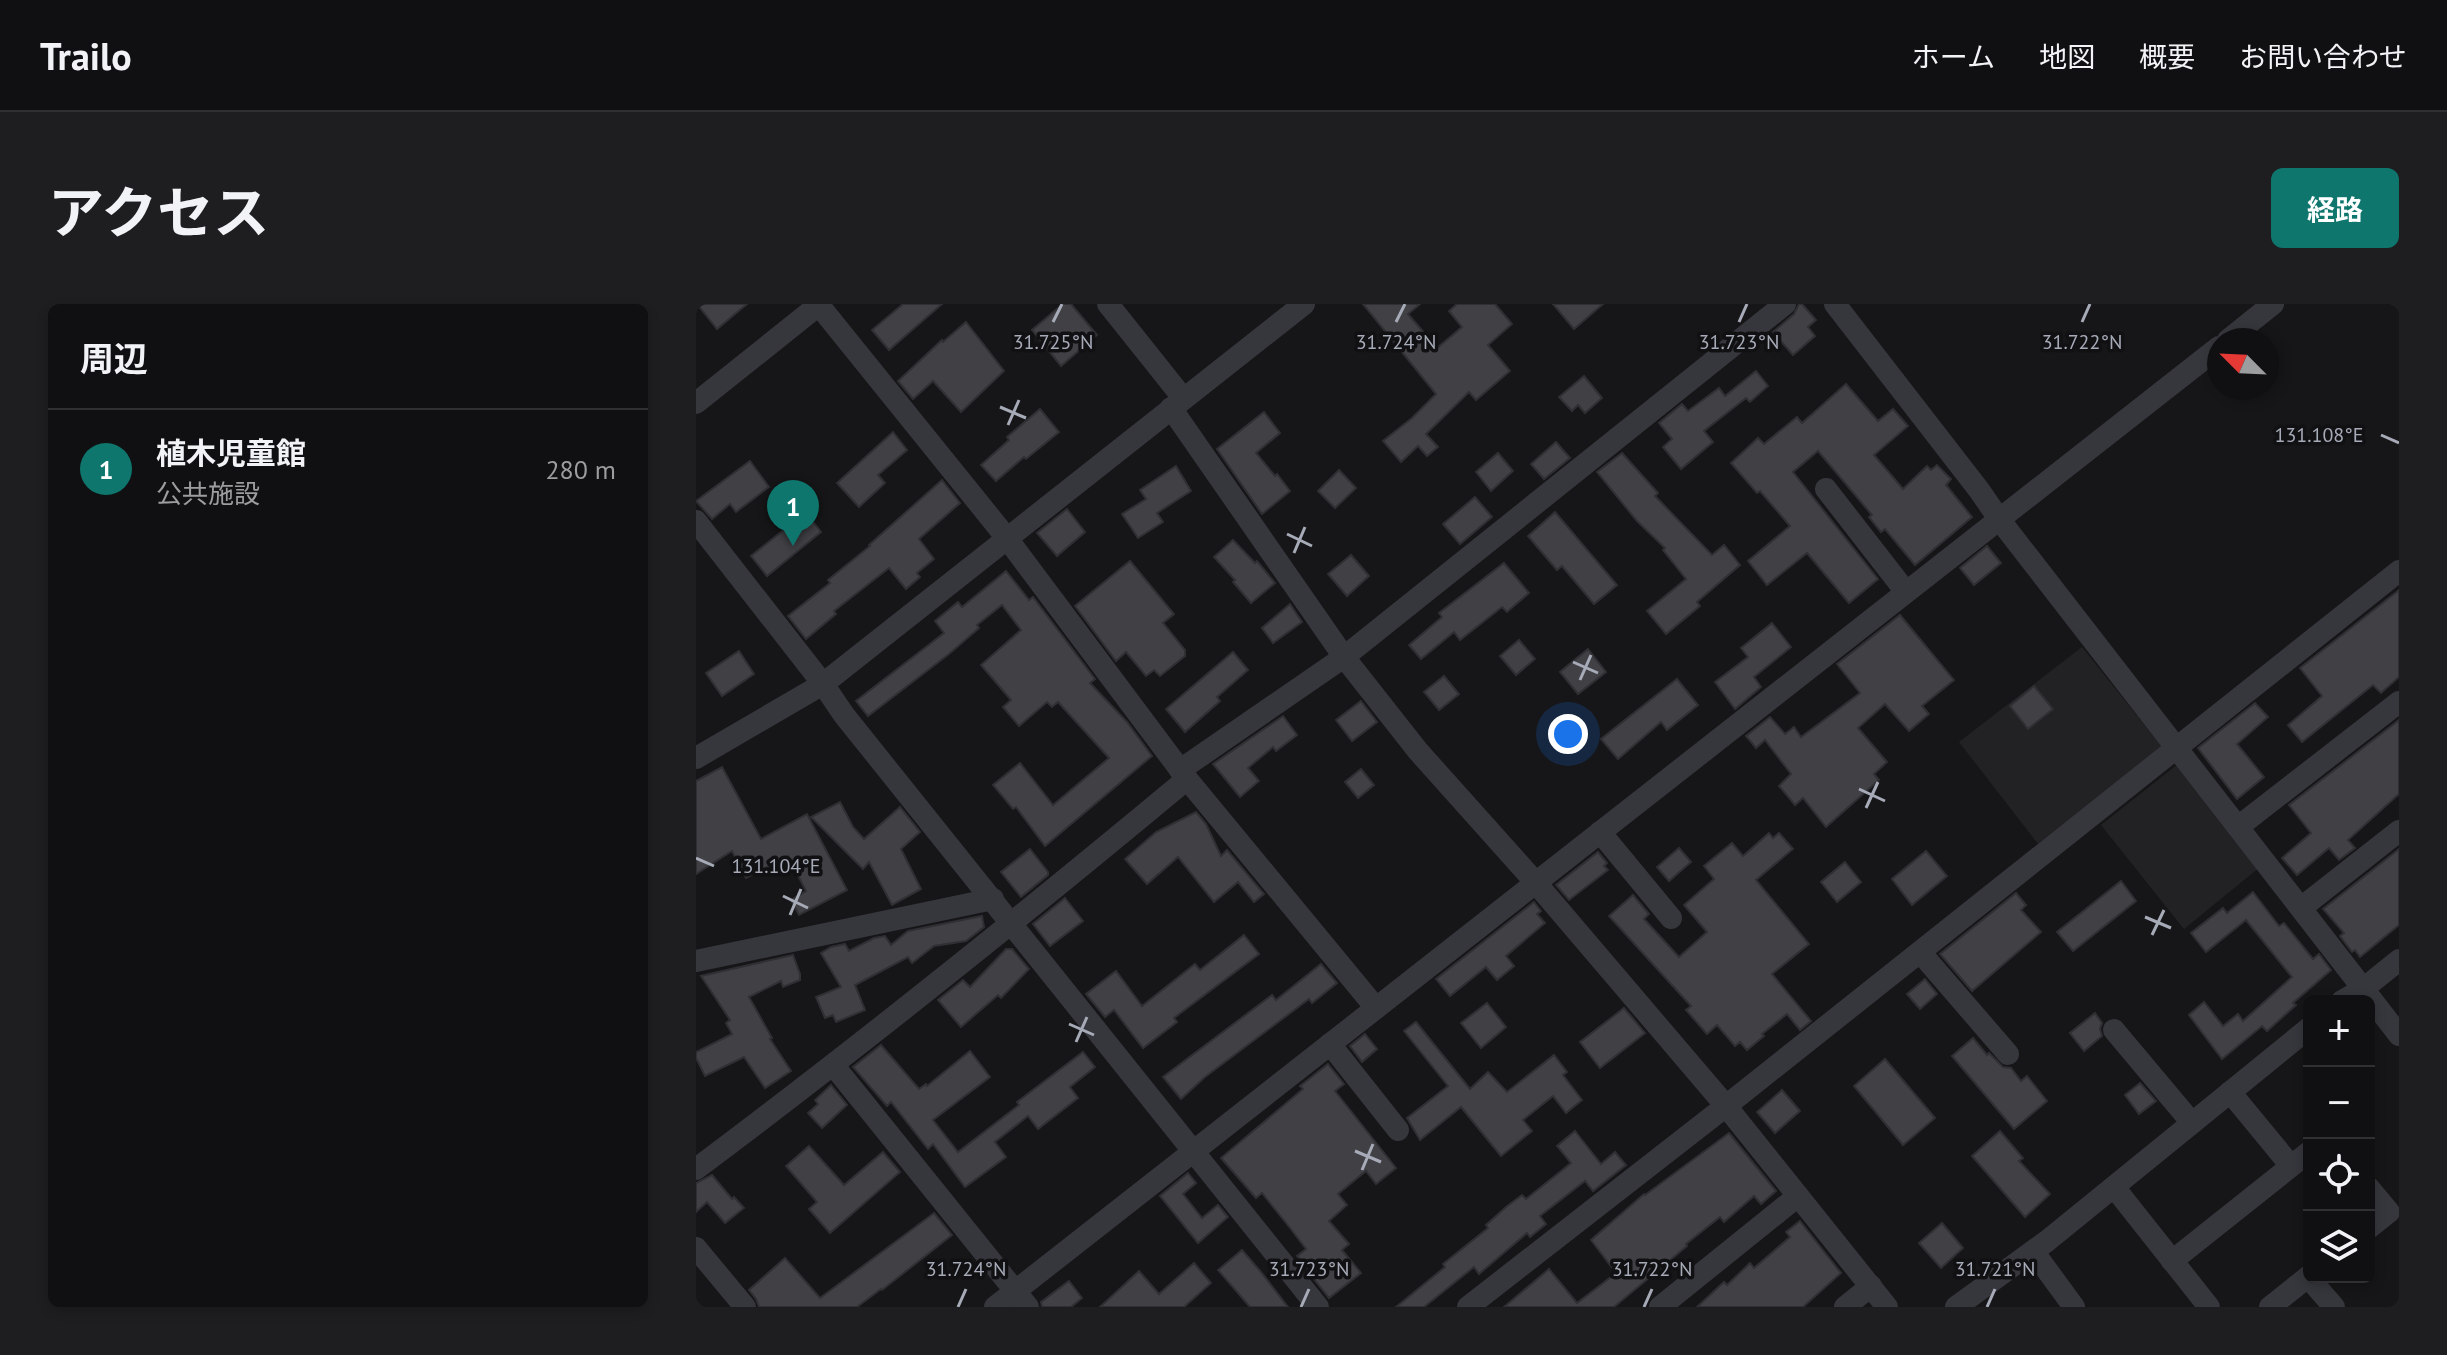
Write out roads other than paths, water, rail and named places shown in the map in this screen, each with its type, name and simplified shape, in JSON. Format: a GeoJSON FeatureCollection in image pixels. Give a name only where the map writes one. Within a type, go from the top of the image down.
{"type":"FeatureCollection","features":[{"type":"Feature","properties":{"kind":"street"},"geometry":{"type":"LineString","coordinates":[[696,403],[819,304],[1006,537],[1184,775],[1376,1008]]}},
{"type":"Feature","properties":{"kind":"street"},"geometry":{"type":"LineString","coordinates":[[1108,304],[1344,657],[1418,751],[1536,883],[1726,1106],[1887,1307]]}},
{"type":"Feature","properties":{"kind":"street"},"geometry":{"type":"LineString","coordinates":[[696,758],[823,684],[1304,304]]}},
{"type":"Feature","properties":{"kind":"street"},"geometry":{"type":"LineString","coordinates":[[696,1169],[834,1066],[1013,923],[1184,775],[1344,657],[1785,304]]}},
{"type":"Feature","properties":{"kind":"street"},"geometry":{"type":"LineString","coordinates":[[1835,304],[2399,1035]]}},
{"type":"Feature","properties":{"kind":"street"},"geometry":{"type":"LineString","coordinates":[[2243,328],[2273,304]]}},
{"type":"Feature","properties":{"kind":"street"},"geometry":{"type":"LineString","coordinates":[[995,1307],[1022,1299],[1194,1151],[2207,356]]}},
{"type":"Feature","properties":{"kind":"street"},"geometry":{"type":"LineString","coordinates":[[1826,489],[1906,592]]}},
{"type":"Feature","properties":{"kind":"street"},"geometry":{"type":"LineString","coordinates":[[696,521],[844,715],[1318,1307]]}},
{"type":"Feature","properties":{"kind":"street"},"geometry":{"type":"LineString","coordinates":[[1468,1307],[2399,571]]}},
{"type":"Feature","properties":{"kind":"street"},"geometry":{"type":"LineString","coordinates":[[2238,827],[2399,702]]}},
{"type":"Feature","properties":{"kind":"street"},"geometry":{"type":"LineString","coordinates":[[2301,908],[2399,831]]}},
{"type":"Feature","properties":{"kind":"street"},"geometry":{"type":"LineString","coordinates":[[1600,832],[1671,918]]}},
{"type":"Feature","properties":{"kind":"street"},"geometry":{"type":"LineString","coordinates":[[696,961],[993,899]]}},
{"type":"Feature","properties":{"kind":"street"},"geometry":{"type":"LineString","coordinates":[[1920,952],[2008,1054]]}},
{"type":"Feature","properties":{"kind":"street"},"geometry":{"type":"LineString","coordinates":[[2352,995],[2399,960]]}},
{"type":"Feature","properties":{"kind":"street"},"geometry":{"type":"LineString","coordinates":[[2114,1030],[2192,1123]]}},
{"type":"Feature","properties":{"kind":"street"},"geometry":{"type":"LineString","coordinates":[[1956,1307],[2033,1251],[2303,1033]]}},
{"type":"Feature","properties":{"kind":"street"},"geometry":{"type":"LineString","coordinates":[[1330,1044],[1398,1130]]}},
{"type":"Feature","properties":{"kind":"street"},"geometry":{"type":"LineString","coordinates":[[834,1066],[1022,1299]]}},
{"type":"Feature","properties":{"kind":"street"},"geometry":{"type":"LineString","coordinates":[[2172,1261],[2300,1159],[2230,1092]]}},
{"type":"Feature","properties":{"kind":"street"},"geometry":{"type":"LineString","coordinates":[[2114,1187],[2209,1307]]}},
{"type":"Feature","properties":{"kind":"street"},"geometry":{"type":"LineString","coordinates":[[2375,1195],[2389,1212],[2375,1223]]}},
{"type":"Feature","properties":{"kind":"street"},"geometry":{"type":"LineString","coordinates":[[1660,1307],[1798,1196]]}},
{"type":"Feature","properties":{"kind":"street"},"geometry":{"type":"LineString","coordinates":[[696,1248],[745,1307]]}},
{"type":"Feature","properties":{"kind":"street"},"geometry":{"type":"LineString","coordinates":[[2033,1251],[2074,1307]]}},
{"type":"Feature","properties":{"kind":"street"},"geometry":{"type":"LineString","coordinates":[[2270,1307],[2303,1281]]}},
{"type":"Feature","properties":{"kind":"street"},"geometry":{"type":"LineString","coordinates":[[2315,1283],[2334,1307]]}},
{"type":"Feature","properties":{"kind":"street"},"geometry":{"type":"LineString","coordinates":[[1845,1307],[1871,1286]]}},
{"type":"Feature","properties":{"kind":"place","name":"植木児童館"},"geometry":{"type":"Point","coordinates":[793,546]}}]}
